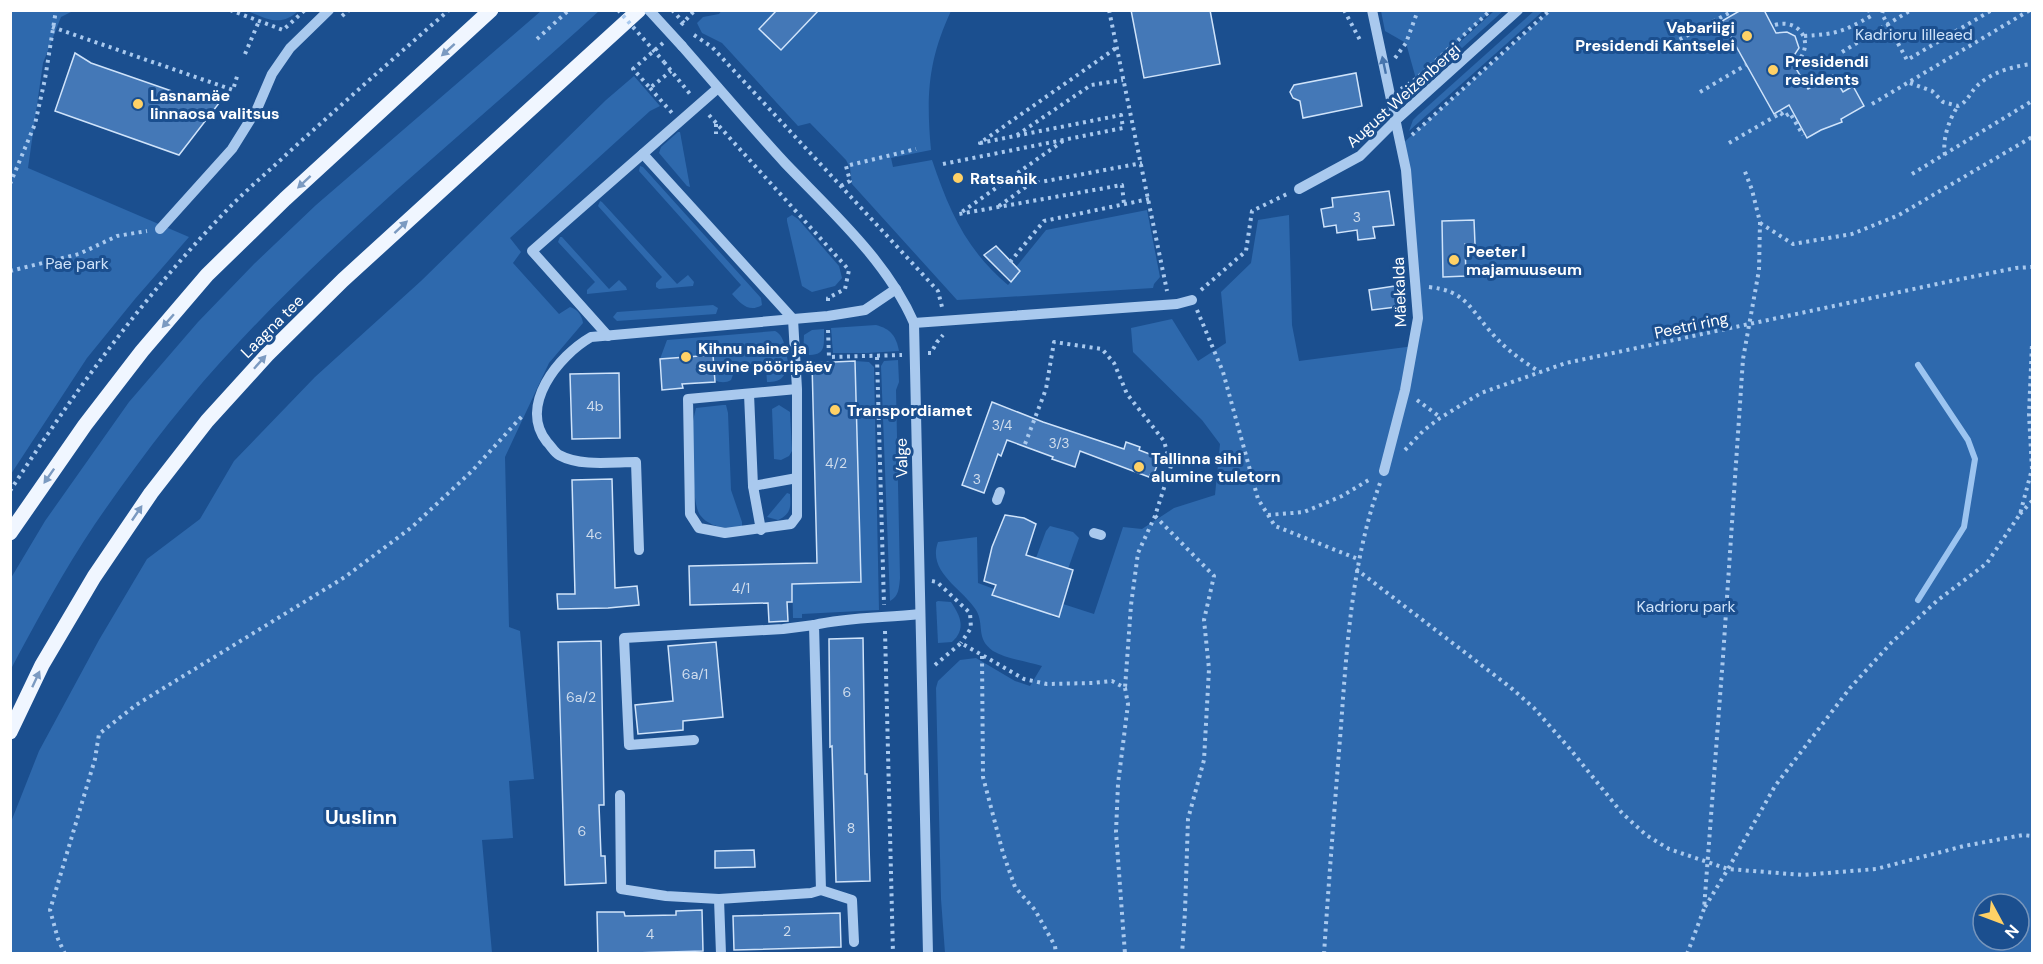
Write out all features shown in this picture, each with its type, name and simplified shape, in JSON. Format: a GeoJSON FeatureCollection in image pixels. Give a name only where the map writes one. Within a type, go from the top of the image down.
{"type":"FeatureCollection","features":[{"type":"Feature","properties":{"kind":"main road"},"geometry":{"type":"LineString","coordinates":[[10,533],[92,416],[142,351],[207,275],[285,199],[491,10]]}},
{"type":"Feature","properties":{"kind":"main road","name":"Laagna tee"},"geometry":{"type":"LineString","coordinates":[[10,732],[42,665],[94,576],[151,493],[207,421],[267,355],[343,280],[639,10]]}},
{"type":"Feature","properties":{"kind":"street"},"geometry":{"type":"LineString","coordinates":[[160,229],[232,149],[257,109],[272,74],[290,48],[329,10]]}},
{"type":"Feature","properties":{"kind":"street","name":"Valge"},"geometry":{"type":"LineString","coordinates":[[649,10],[871,256],[896,289],[914,323],[928,954]]}},
{"type":"Feature","properties":{"kind":"street","name":"Mäekalda"},"geometry":{"type":"LineString","coordinates":[[1372,10],[1406,170],[1408,217],[1418,318],[1405,390],[1384,471]]}},
{"type":"Feature","properties":{"kind":"street","name":"August Weizenbergi"},"geometry":{"type":"LineString","coordinates":[[1299,189],[1360,156],[1396,120],[1518,10]]}},
{"type":"Feature","properties":{"kind":"street"},"geometry":{"type":"LineString","coordinates":[[608,336],[532,251],[718,88]]}},
{"type":"Feature","properties":{"kind":"street"},"geometry":{"type":"LineString","coordinates":[[643,154],[794,319],[797,389],[797,516],[791,525],[761,530],[725,533],[699,528],[690,514],[688,399],[797,389]]}},
{"type":"Feature","properties":{"kind":"street"},"geometry":{"type":"LineString","coordinates":[[639,550],[636,462],[577,462],[558,454],[541,434],[536,419],[538,400],[549,378],[576,345],[591,337],[828,316],[865,310],[896,289]]}},
{"type":"Feature","properties":{"kind":"street"},"geometry":{"type":"LineString","coordinates":[[914,323],[1177,304],[1192,300]]}},
{"type":"Feature","properties":{"kind":"street"},"geometry":{"type":"LineString","coordinates":[[749,394],[753,486],[761,530]]}},
{"type":"Feature","properties":{"kind":"street"},"geometry":{"type":"LineString","coordinates":[[753,486],[797,478]]}},
{"type":"Feature","properties":{"kind":"street"},"geometry":{"type":"LineString","coordinates":[[694,740],[629,745],[624,638],[783,629],[832,621],[920,614]]}},
{"type":"Feature","properties":{"kind":"street"},"geometry":{"type":"LineString","coordinates":[[814,625],[821,890]]}},
{"type":"Feature","properties":{"kind":"street"},"geometry":{"type":"LineString","coordinates":[[620,795],[621,889],[666,897],[719,900],[811,893],[821,890],[852,900],[854,942]]}},
{"type":"Feature","properties":{"kind":"street"},"geometry":{"type":"LineString","coordinates":[[719,900],[720,954]]}},
{"type":"Feature","properties":{"kind":"path"},"geometry":{"type":"LineString","coordinates":[[10,184],[35,124],[56,10]]}},
{"type":"Feature","properties":{"kind":"path"},"geometry":{"type":"LineString","coordinates":[[230,10],[283,30],[305,10]]}},
{"type":"Feature","properties":{"kind":"path"},"geometry":{"type":"LineString","coordinates":[[10,491],[116,338],[203,235],[297,145],[449,10]]}},
{"type":"Feature","properties":{"kind":"path"},"geometry":{"type":"LineString","coordinates":[[537,39],[569,10]]}},
{"type":"Feature","properties":{"kind":"path"},"geometry":{"type":"LineString","coordinates":[[618,10],[699,105],[849,270],[845,289],[828,298],[829,357],[877,357],[893,954]]}},
{"type":"Feature","properties":{"kind":"path"},"geometry":{"type":"LineString","coordinates":[[1109,10],[1167,292]]}},
{"type":"Feature","properties":{"kind":"path"},"geometry":{"type":"LineString","coordinates":[[1344,10],[1360,40]]}},
{"type":"Feature","properties":{"kind":"path"},"geometry":{"type":"LineString","coordinates":[[1385,72],[1406,43],[1418,10]]}},
{"type":"Feature","properties":{"kind":"path"},"geometry":{"type":"LineString","coordinates":[[1390,96],[1416,80],[1491,10]]}},
{"type":"Feature","properties":{"kind":"path"},"geometry":{"type":"LineString","coordinates":[[1401,145],[1550,10]]}},
{"type":"Feature","properties":{"kind":"path"},"geometry":{"type":"LineString","coordinates":[[1804,36],[1832,34],[1847,30],[1871,16],[1869,10]]}},
{"type":"Feature","properties":{"kind":"path"},"geometry":{"type":"LineString","coordinates":[[1883,10],[1882,14],[1907,60],[1992,10]]}},
{"type":"Feature","properties":{"kind":"path"},"geometry":{"type":"LineString","coordinates":[[1842,51],[1911,10]]}},
{"type":"Feature","properties":{"kind":"path"},"geometry":{"type":"LineString","coordinates":[[1872,104],[2030,10]]}},
{"type":"Feature","properties":{"kind":"path"},"geometry":{"type":"LineString","coordinates":[[1673,43],[1731,12]]}},
{"type":"Feature","properties":{"kind":"path"},"geometry":{"type":"LineString","coordinates":[[246,54],[259,21]]}},
{"type":"Feature","properties":{"kind":"path"},"geometry":{"type":"LineString","coordinates":[[1775,25],[1795,26],[1804,36],[1805,50],[1798,61]]}},
{"type":"Feature","properties":{"kind":"path"},"geometry":{"type":"LineString","coordinates":[[52,27],[233,90],[238,73]]}},
{"type":"Feature","properties":{"kind":"path"},"geometry":{"type":"LineString","coordinates":[[658,48],[633,69],[664,104]]}},
{"type":"Feature","properties":{"kind":"path"},"geometry":{"type":"LineString","coordinates":[[943,164],[1122,128],[1121,115],[980,143],[1116,48]]}},
{"type":"Feature","properties":{"kind":"path"},"geometry":{"type":"LineString","coordinates":[[1945,155],[1943,147],[1948,128],[1958,106],[1965,102],[1979,84],[1993,75],[2032,64]]}},
{"type":"Feature","properties":{"kind":"path"},"geometry":{"type":"LineString","coordinates":[[1700,92],[1746,65]]}},
{"type":"Feature","properties":{"kind":"path"},"geometry":{"type":"LineString","coordinates":[[650,88],[671,71]]}},
{"type":"Feature","properties":{"kind":"path"},"geometry":{"type":"LineString","coordinates":[[1014,136],[1091,85],[1123,80]]}},
{"type":"Feature","properties":{"kind":"path"},"geometry":{"type":"LineString","coordinates":[[1910,83],[1932,91],[1943,102],[1958,106]]}},
{"type":"Feature","properties":{"kind":"path"},"geometry":{"type":"LineString","coordinates":[[1912,174],[2032,101]]}},
{"type":"Feature","properties":{"kind":"path"},"geometry":{"type":"LineString","coordinates":[[1729,143],[1781,113],[1784,117],[1790,113],[1803,135]]}},
{"type":"Feature","properties":{"kind":"path"},"geometry":{"type":"LineString","coordinates":[[1122,122],[1132,120]]}},
{"type":"Feature","properties":{"kind":"path"},"geometry":{"type":"LineString","coordinates":[[716,123],[716,134]]}},
{"type":"Feature","properties":{"kind":"path"},"geometry":{"type":"LineString","coordinates":[[1760,222],[1793,243],[1852,234],[1899,215],[2032,137]]}},
{"type":"Feature","properties":{"kind":"path"},"geometry":{"type":"LineString","coordinates":[[1065,140],[959,214],[1122,185],[1124,204]]}},
{"type":"Feature","properties":{"kind":"path"},"geometry":{"type":"LineString","coordinates":[[841,186],[850,180],[846,166],[916,149]]}},
{"type":"Feature","properties":{"kind":"path"},"geometry":{"type":"LineString","coordinates":[[997,207],[1030,184],[1142,163]]}},
{"type":"Feature","properties":{"kind":"path"},"geometry":{"type":"LineString","coordinates":[[1704,909],[1742,370],[1759,270],[1760,222],[1744,169]]}},
{"type":"Feature","properties":{"kind":"path"},"geometry":{"type":"LineString","coordinates":[[1208,283],[1246,251],[1252,211],[1299,189]]}},
{"type":"Feature","properties":{"kind":"path"},"geometry":{"type":"LineString","coordinates":[[1010,262],[1044,221],[1149,199]]}},
{"type":"Feature","properties":{"kind":"path"},"geometry":{"type":"LineString","coordinates":[[10,272],[79,254],[117,236],[160,229]]}},
{"type":"Feature","properties":{"kind":"path","name":"Peetri ring"},"geometry":{"type":"LineString","coordinates":[[1384,471],[1424,430],[1481,393],[1566,363],[1934,284],[2032,267]]}},
{"type":"Feature","properties":{"kind":"path"},"geometry":{"type":"LineString","coordinates":[[1416,286],[1432,287],[1463,298],[1503,345],[1540,372]]}},
{"type":"Feature","properties":{"kind":"path"},"geometry":{"type":"LineString","coordinates":[[1192,300],[1223,372],[1258,499],[1275,526],[1358,559]]}},
{"type":"Feature","properties":{"kind":"path"},"geometry":{"type":"LineString","coordinates":[[1025,444],[1046,389],[1054,342],[1102,349],[1114,363],[1126,394],[1164,441],[1171,466],[1155,516],[1138,553],[1131,605],[1125,688],[1128,704],[1118,783],[1116,832],[1125,954]]}},
{"type":"Feature","properties":{"kind":"path"},"geometry":{"type":"LineString","coordinates":[[2020,514],[2032,469],[2029,414],[2032,344]]}},
{"type":"Feature","properties":{"kind":"path"},"geometry":{"type":"LineString","coordinates":[[1405,390],[1440,418]]}},
{"type":"Feature","properties":{"kind":"path"},"geometry":{"type":"LineString","coordinates":[[65,954],[50,910],[95,759],[99,734],[136,705],[345,577],[402,534],[472,471],[538,400]]}},
{"type":"Feature","properties":{"kind":"path"},"geometry":{"type":"LineString","coordinates":[[1268,515],[1304,512],[1342,496],[1384,471]]}},
{"type":"Feature","properties":{"kind":"path"},"geometry":{"type":"LineString","coordinates":[[1324,954],[1346,656],[1356,569],[1371,509],[1384,471]]}},
{"type":"Feature","properties":{"kind":"path"},"geometry":{"type":"LineString","coordinates":[[1687,954],[1704,909],[1775,786],[1850,688],[1892,642],[1938,600],[1987,562],[2020,514],[2032,501]]}},
{"type":"Feature","properties":{"kind":"path"},"geometry":{"type":"LineString","coordinates":[[1155,516],[1214,576],[1204,620],[1209,669],[1204,760],[1188,819],[1182,954]]}},
{"type":"Feature","properties":{"kind":"path"},"geometry":{"type":"LineString","coordinates":[[1356,569],[1534,708],[1622,813],[1646,835],[1669,849],[1728,869],[1803,875],[1876,869],[1964,846],[2023,835],[2032,836]]}},
{"type":"Feature","properties":{"kind":"path"},"geometry":{"type":"LineString","coordinates":[[919,577],[937,582],[970,613],[971,628],[962,644],[921,673]]}},
{"type":"Feature","properties":{"kind":"path"},"geometry":{"type":"LineString","coordinates":[[962,644],[1024,679],[1047,684],[1112,681],[1125,688]]}},
{"type":"Feature","properties":{"kind":"path"},"geometry":{"type":"LineString","coordinates":[[982,656],[983,777],[1003,853],[1015,887],[1035,910],[1055,946],[1056,954]]}},
{"type":"Feature","properties":{"kind":"green space"},"geometry":{"type":"Polygon","coordinates":[[[722,10],[951,11],[937,46],[930,79],[931,150],[891,158],[893,167],[932,160],[952,212],[970,243],[993,272],[1008,285],[1020,271],[1016,267],[1046,230],[1147,210],[1160,277],[1153,288],[957,300],[852,184],[850,168],[846,160],[810,123],[798,126],[722,43],[702,33],[697,23],[703,17],[719,14],[722,10]]]}},
{"type":"Feature","properties":{"kind":"green space"},"geometry":{"type":"Polygon","coordinates":[[[1381,10],[1491,11],[1416,79],[1406,43],[1385,31],[1381,10]]]}},
{"type":"Feature","properties":{"kind":"green space","name":"Pae park"},"geometry":{"type":"Polygon","coordinates":[[[11,11],[73,11],[61,17],[43,63],[28,168],[189,237],[87,358],[11,474],[11,11]]]}},
{"type":"Feature","properties":{"kind":"green space"},"geometry":{"type":"Polygon","coordinates":[[[247,11],[298,11],[285,19],[273,20],[247,11]]]}},
{"type":"Feature","properties":{"kind":"green space"},"geometry":{"type":"Polygon","coordinates":[[[541,11],[599,11],[370,214],[281,298],[219,363],[164,430],[95,524],[62,577],[11,669],[11,578],[45,521],[129,402],[198,322],[316,205],[541,11]]]}},
{"type":"Feature","properties":{"kind":"green space"},"geometry":{"type":"Polygon","coordinates":[[[1494,11],[1503,11],[1419,87],[1410,88],[1494,11]]]}},
{"type":"Feature","properties":{"kind":"green space"},"geometry":{"type":"Polygon","coordinates":[[[1534,11],[1543,11],[1409,131],[1413,120],[1418,115],[1534,11]]]}},
{"type":"Feature","properties":{"kind":"green space","name":"Kadrioru park"},"geometry":{"type":"Polygon","coordinates":[[[1550,11],[2032,11],[2032,953],[945,953],[941,899],[936,688],[938,681],[960,660],[976,658],[1015,681],[1030,686],[1042,666],[1004,656],[987,646],[982,636],[976,610],[941,571],[936,553],[938,542],[977,537],[978,583],[994,589],[992,595],[1058,618],[1063,604],[1094,614],[1123,527],[1142,529],[1174,508],[1215,495],[1220,444],[1202,420],[1133,352],[1131,328],[1172,319],[1198,361],[1226,343],[1221,292],[1251,263],[1258,220],[1289,215],[1292,325],[1299,361],[1414,346],[1418,318],[1401,145],[1550,11]]]}},
{"type":"Feature","properties":{"kind":"green space"},"geometry":{"type":"Polygon","coordinates":[[[634,76],[660,106],[650,111],[510,238],[521,252],[513,263],[559,314],[570,307],[573,308],[580,315],[583,323],[549,363],[505,457],[509,627],[520,631],[534,779],[509,781],[513,838],[482,840],[492,953],[11,953],[11,822],[39,751],[99,640],[147,559],[200,519],[234,461],[315,377],[421,281],[606,100],[634,76]]]}},
{"type":"Feature","properties":{"kind":"green space"},"geometry":{"type":"Polygon","coordinates":[[[680,132],[690,187],[659,153],[661,147],[680,132]]]}},
{"type":"Feature","properties":{"kind":"green space"},"geometry":{"type":"Polygon","coordinates":[[[640,166],[761,298],[762,305],[749,308],[732,294],[741,285],[639,171],[640,166]]]}},
{"type":"Feature","properties":{"kind":"green space"},"geometry":{"type":"Polygon","coordinates":[[[600,201],[677,284],[688,275],[694,282],[693,286],[659,289],[656,287],[656,283],[662,277],[598,206],[600,201]]]}},
{"type":"Feature","properties":{"kind":"green space"},"geometry":{"type":"Polygon","coordinates":[[[792,215],[839,266],[842,278],[835,286],[812,292],[802,286],[787,221],[787,218],[792,215]]]}},
{"type":"Feature","properties":{"kind":"green space"},"geometry":{"type":"Polygon","coordinates":[[[560,237],[609,289],[619,280],[627,290],[587,294],[587,290],[595,282],[558,242],[560,237]]]}},
{"type":"Feature","properties":{"kind":"green space"},"geometry":{"type":"Polygon","coordinates":[[[713,305],[718,308],[716,314],[617,321],[613,317],[617,312],[713,305]]]}},
{"type":"Feature","properties":{"kind":"green space"},"geometry":{"type":"Polygon","coordinates":[[[876,325],[892,334],[899,351],[833,353],[831,328],[876,325]]]}},
{"type":"Feature","properties":{"kind":"green space"},"geometry":{"type":"Polygon","coordinates":[[[824,329],[822,350],[816,354],[803,355],[804,335],[812,330],[824,329]]]}},
{"type":"Feature","properties":{"kind":"green space"},"geometry":{"type":"Polygon","coordinates":[[[775,331],[779,333],[783,341],[789,364],[784,375],[776,381],[767,382],[766,368],[735,369],[731,380],[717,381],[715,380],[713,355],[660,359],[667,340],[775,331]]]}},
{"type":"Feature","properties":{"kind":"green space"},"geometry":{"type":"Polygon","coordinates":[[[898,360],[899,382],[896,390],[900,578],[897,594],[890,601],[881,366],[884,361],[898,360]]]}},
{"type":"Feature","properties":{"kind":"green space"},"geometry":{"type":"Polygon","coordinates":[[[855,361],[869,362],[874,367],[879,610],[802,614],[802,618],[793,618],[792,574],[818,583],[861,581],[855,361]]]}},
{"type":"Feature","properties":{"kind":"green space"},"geometry":{"type":"Polygon","coordinates":[[[726,405],[731,490],[742,522],[742,526],[738,529],[708,522],[700,515],[695,498],[693,421],[696,408],[726,405]]]}},
{"type":"Feature","properties":{"kind":"green space"},"geometry":{"type":"Polygon","coordinates":[[[779,405],[790,412],[792,451],[789,456],[781,460],[774,459],[772,409],[779,405]]]}},
{"type":"Feature","properties":{"kind":"green space"},"geometry":{"type":"Polygon","coordinates":[[[787,493],[790,494],[788,513],[778,520],[767,517],[787,493]]]}},
{"type":"Feature","properties":{"kind":"green space"},"geometry":{"type":"Polygon","coordinates":[[[1050,526],[1073,532],[1079,538],[1068,569],[1036,558],[1050,526]]]}},
{"type":"Feature","properties":{"kind":"green space"},"geometry":{"type":"Polygon","coordinates":[[[936,602],[951,602],[959,618],[959,632],[952,642],[938,643],[936,602]]]}},
{"type":"Feature","properties":{"kind":"building"},"geometry":{"type":"Polygon","coordinates":[[[777,10],[819,10],[781,50],[759,29],[777,10]]]}},
{"type":"Feature","properties":{"kind":"building"},"geometry":{"type":"Polygon","coordinates":[[[1131,10],[1210,10],[1220,64],[1144,78],[1131,10]]]}},
{"type":"Feature","properties":{"kind":"building","name":"Presidendi residents"},"geometry":{"type":"Polygon","coordinates":[[[1741,10],[1764,10],[1776,33],[1787,32],[1795,36],[1799,48],[1791,60],[1808,89],[1833,75],[1843,92],[1853,86],[1864,106],[1841,119],[1842,122],[1807,138],[1789,105],[1774,114],[1722,21],[1741,10]]]}},
{"type":"Feature","properties":{"kind":"building","name":"Lasnamäe linnaosa valitsus"},"geometry":{"type":"Polygon","coordinates":[[[75,53],[91,63],[186,96],[223,98],[179,155],[55,111],[75,53]]]}},
{"type":"Feature","properties":{"kind":"building"},"geometry":{"type":"Polygon","coordinates":[[[1356,73],[1362,106],[1303,118],[1300,101],[1293,98],[1290,92],[1294,85],[1356,73]]]}},
{"type":"Feature","properties":{"kind":"building"},"geometry":{"type":"Polygon","coordinates":[[[1389,191],[1394,225],[1373,227],[1375,238],[1358,240],[1357,230],[1337,233],[1336,225],[1324,227],[1321,209],[1333,207],[1332,198],[1389,191]]]}},
{"type":"Feature","properties":{"kind":"building","name":"Peeter I majamuuseum"},"geometry":{"type":"Polygon","coordinates":[[[1474,220],[1475,244],[1465,244],[1466,276],[1443,277],[1442,221],[1474,220]]]}},
{"type":"Feature","properties":{"kind":"building"},"geometry":{"type":"Polygon","coordinates":[[[996,246],[1020,271],[1011,282],[984,255],[996,246]]]}},
{"type":"Feature","properties":{"kind":"building"},"geometry":{"type":"Polygon","coordinates":[[[1401,285],[1404,306],[1372,310],[1369,290],[1401,285]]]}},
{"type":"Feature","properties":{"kind":"building"},"geometry":{"type":"Polygon","coordinates":[[[713,355],[715,382],[682,384],[683,388],[662,390],[660,359],[713,355]]]}},
{"type":"Feature","properties":{"kind":"building"},"geometry":{"type":"Polygon","coordinates":[[[855,361],[861,582],[792,584],[792,602],[787,602],[788,621],[769,622],[768,603],[690,605],[689,566],[817,563],[812,363],[855,361]]]}},
{"type":"Feature","properties":{"kind":"building"},"geometry":{"type":"Polygon","coordinates":[[[619,373],[620,438],[572,439],[570,374],[619,373]]]}},
{"type":"Feature","properties":{"kind":"building"},"geometry":{"type":"Polygon","coordinates":[[[992,402],[1124,449],[1126,442],[1140,447],[1139,450],[1160,458],[1153,476],[1149,477],[1080,451],[1075,467],[1007,440],[1001,456],[998,454],[984,493],[962,485],[992,402]]]}},
{"type":"Feature","properties":{"kind":"building"},"geometry":{"type":"Polygon","coordinates":[[[612,479],[615,588],[637,586],[639,605],[558,609],[557,594],[575,594],[572,480],[612,479]]]}},
{"type":"Feature","properties":{"kind":"building"},"geometry":{"type":"Polygon","coordinates":[[[1005,515],[1024,518],[1036,524],[1026,555],[1073,570],[1059,617],[992,595],[996,585],[984,581],[992,547],[1005,515]]]}},
{"type":"Feature","properties":{"kind":"building"},"geometry":{"type":"Polygon","coordinates":[[[863,638],[865,774],[867,774],[870,881],[836,882],[832,746],[830,747],[829,639],[863,638]]]}},
{"type":"Feature","properties":{"kind":"building"},"geometry":{"type":"Polygon","coordinates":[[[601,641],[604,805],[599,805],[601,856],[605,856],[606,883],[565,885],[558,642],[601,641]]]}},
{"type":"Feature","properties":{"kind":"building"},"geometry":{"type":"Polygon","coordinates":[[[716,642],[723,717],[683,721],[683,730],[638,734],[635,705],[673,701],[668,646],[716,642]]]}},
{"type":"Feature","properties":{"kind":"building"},"geometry":{"type":"Polygon","coordinates":[[[754,850],[755,867],[715,868],[715,851],[754,850]]]}},
{"type":"Feature","properties":{"kind":"building"},"geometry":{"type":"Polygon","coordinates":[[[702,910],[703,951],[598,954],[597,912],[624,912],[625,916],[676,915],[676,911],[702,910]]]}},
{"type":"Feature","properties":{"kind":"building"},"geometry":{"type":"Polygon","coordinates":[[[840,913],[841,947],[734,950],[733,916],[840,913]]]}},
{"type":"Feature","properties":{"kind":"waterway"},"geometry":{"type":"LineString","coordinates":[[1918,365],[1968,440],[1975,459],[1964,527],[1918,600]]}},
{"type":"Feature","properties":{"kind":"place","name":"Vabariigi Presidendi Kantselei"},"geometry":{"type":"Point","coordinates":[1747,36]}},
{"type":"Feature","properties":{"kind":"place","name":"Presidendi residents"},"geometry":{"type":"Point","coordinates":[1773,70]}},
{"type":"Feature","properties":{"kind":"place","name":"Lasnamäe linnaosa valitsus"},"geometry":{"type":"Point","coordinates":[138,104]}},
{"type":"Feature","properties":{"kind":"place","name":"Ratsanik"},"geometry":{"type":"Point","coordinates":[958,178]}},
{"type":"Feature","properties":{"kind":"place","name":"Peeter I majamuuseum"},"geometry":{"type":"Point","coordinates":[1454,260]}},
{"type":"Feature","properties":{"kind":"place","name":"Kihnu naine ja suvine pööripäev"},"geometry":{"type":"Point","coordinates":[686,357]}},
{"type":"Feature","properties":{"kind":"place","name":"Transpordiamet"},"geometry":{"type":"Point","coordinates":[835,410]}},
{"type":"Feature","properties":{"kind":"place","name":"Tallinna sihi alumine tuletorn"},"geometry":{"type":"Point","coordinates":[1139,467]}},
{"type":"Feature","properties":{"kind":"district","name":"Uuslinn"},"geometry":{"type":"Point","coordinates":[361,817]}},
{"type":"Feature","properties":{"kind":"park label","name":"Kadrioru lilleaed"},"geometry":{"type":"Point","coordinates":[1914,34]}}]}
